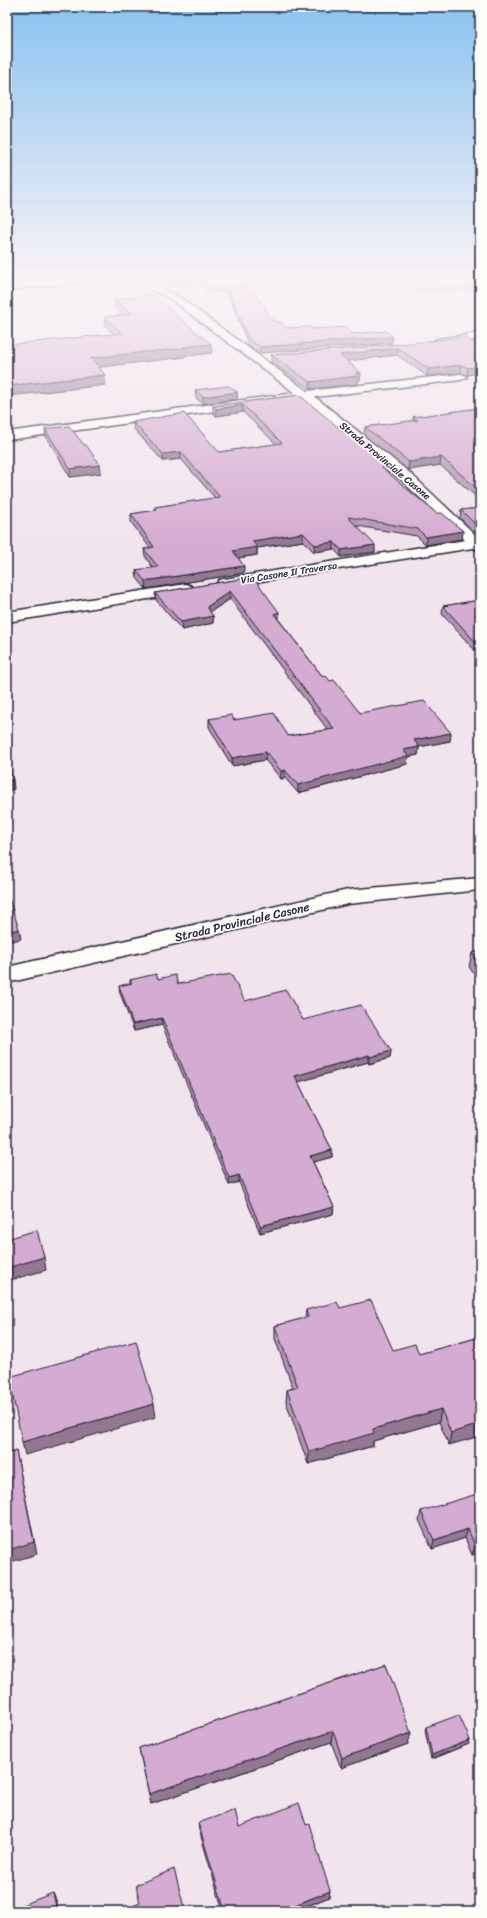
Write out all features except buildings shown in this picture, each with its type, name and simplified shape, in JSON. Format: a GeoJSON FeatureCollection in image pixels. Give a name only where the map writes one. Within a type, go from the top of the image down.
{"type":"FeatureCollection","features":[{"type":"Feature","properties":{"kind":"street","name":"Strada Provinciale Casone"},"geometry":{"type":"LineString","coordinates":[[264,366],[305,395],[405,476],[478,545]]}},
{"type":"Feature","properties":{"kind":"street"},"geometry":{"type":"LineString","coordinates":[[7,436],[305,395],[461,377]]}},
{"type":"Feature","properties":{"kind":"street","name":"Via Casone II Traversa"},"geometry":{"type":"LineString","coordinates":[[7,617],[478,545]]}},
{"type":"Feature","properties":{"kind":"street","name":"Strada Provinciale Casone"},"geometry":{"type":"LineString","coordinates":[[7,975],[348,897],[480,884]]}}]}
